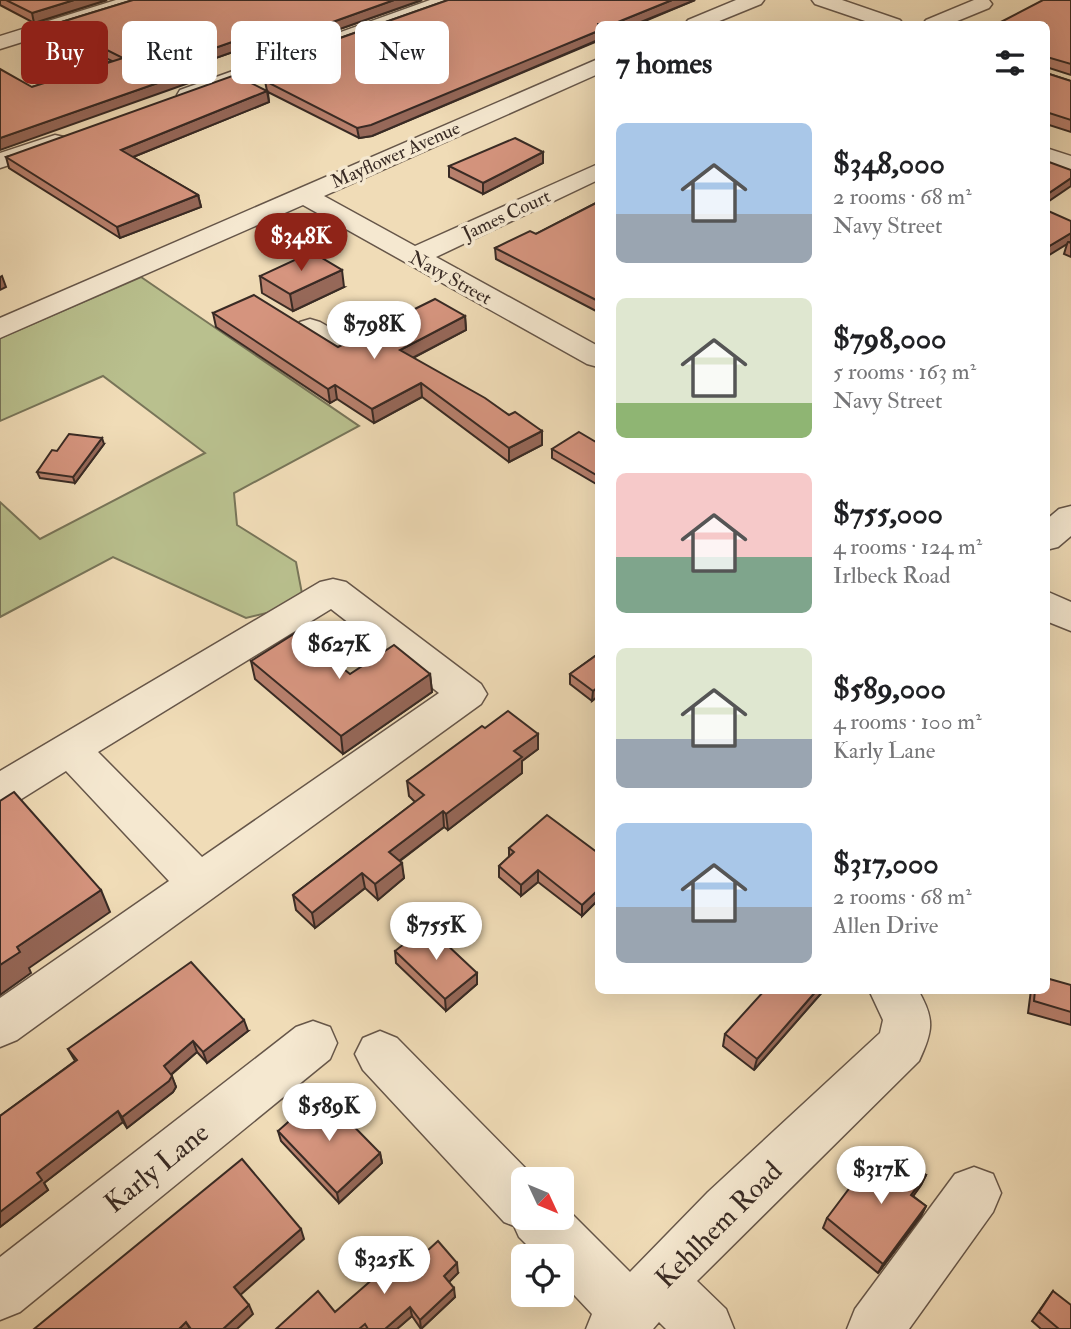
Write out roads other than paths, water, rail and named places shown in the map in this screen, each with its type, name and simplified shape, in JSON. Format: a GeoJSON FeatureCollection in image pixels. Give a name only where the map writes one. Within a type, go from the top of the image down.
{"type":"FeatureCollection","features":[{"type":"Feature","properties":{"kind":"street"},"geometry":{"type":"LineString","coordinates":[[0,43],[137,0]]}},
{"type":"Feature","properties":{"kind":"street"},"geometry":{"type":"LineString","coordinates":[[168,101],[449,0]]}},
{"type":"Feature","properties":{"kind":"street"},"geometry":{"type":"LineString","coordinates":[[702,21],[754,0]]}},
{"type":"Feature","properties":{"kind":"street"},"geometry":{"type":"LineString","coordinates":[[822,0],[884,21]]}},
{"type":"Feature","properties":{"kind":"street"},"geometry":{"type":"LineString","coordinates":[[940,21],[982,4]]}},
{"type":"Feature","properties":{"kind":"street","name":"Mayflower Avenue"},"geometry":{"type":"LineString","coordinates":[[0,329],[595,67]]}},
{"type":"Feature","properties":{"kind":"street"},"geometry":{"type":"LineString","coordinates":[[0,161],[78,134]]}},
{"type":"Feature","properties":{"kind":"street"},"geometry":{"type":"LineString","coordinates":[[1050,156],[1071,164]]}},
{"type":"Feature","properties":{"kind":"street","name":"James Court"},"geometry":{"type":"LineString","coordinates":[[414,257],[595,172]]}},
{"type":"Feature","properties":{"kind":"street","name":"Navy Street"},"geometry":{"type":"LineString","coordinates":[[303,195],[414,257],[439,297],[595,357]]}},
{"type":"Feature","properties":{"kind":"street"},"geometry":{"type":"LineString","coordinates":[[342,347],[439,297]]}},
{"type":"Feature","properties":{"kind":"street"},"geometry":{"type":"LineString","coordinates":[[310,328],[374,366]]}},
{"type":"Feature","properties":{"kind":"street"},"geometry":{"type":"LineString","coordinates":[[1050,535],[1071,517]]}},
{"type":"Feature","properties":{"kind":"street"},"geometry":{"type":"LineString","coordinates":[[0,791],[332,591],[467,694],[0,1025]]}},
{"type":"Feature","properties":{"kind":"street"},"geometry":{"type":"LineString","coordinates":[[1050,606],[1071,618]]}},
{"type":"Feature","properties":{"kind":"street"},"geometry":{"type":"LineString","coordinates":[[71,749],[200,884]]}},
{"type":"Feature","properties":{"kind":"street","name":"Kehlhem Road"},"geometry":{"type":"LineString","coordinates":[[634,1308],[727,1211],[902,1045],[908,1018],[894,994]]}},
{"type":"Feature","properties":{"kind":"street","name":"Karly Lane"},"geometry":{"type":"LineString","coordinates":[[0,1292],[313,1043]]}},
{"type":"Feature","properties":{"kind":"street"},"geometry":{"type":"LineString","coordinates":[[380,1054],[511,1190]]}},
{"type":"Feature","properties":{"kind":"street"},"geometry":{"type":"LineString","coordinates":[[874,1329],[974,1193]]}},
{"type":"Feature","properties":{"kind":"street"},"geometry":{"type":"LineString","coordinates":[[551,1230],[634,1308],[706,1329]]}}]}
